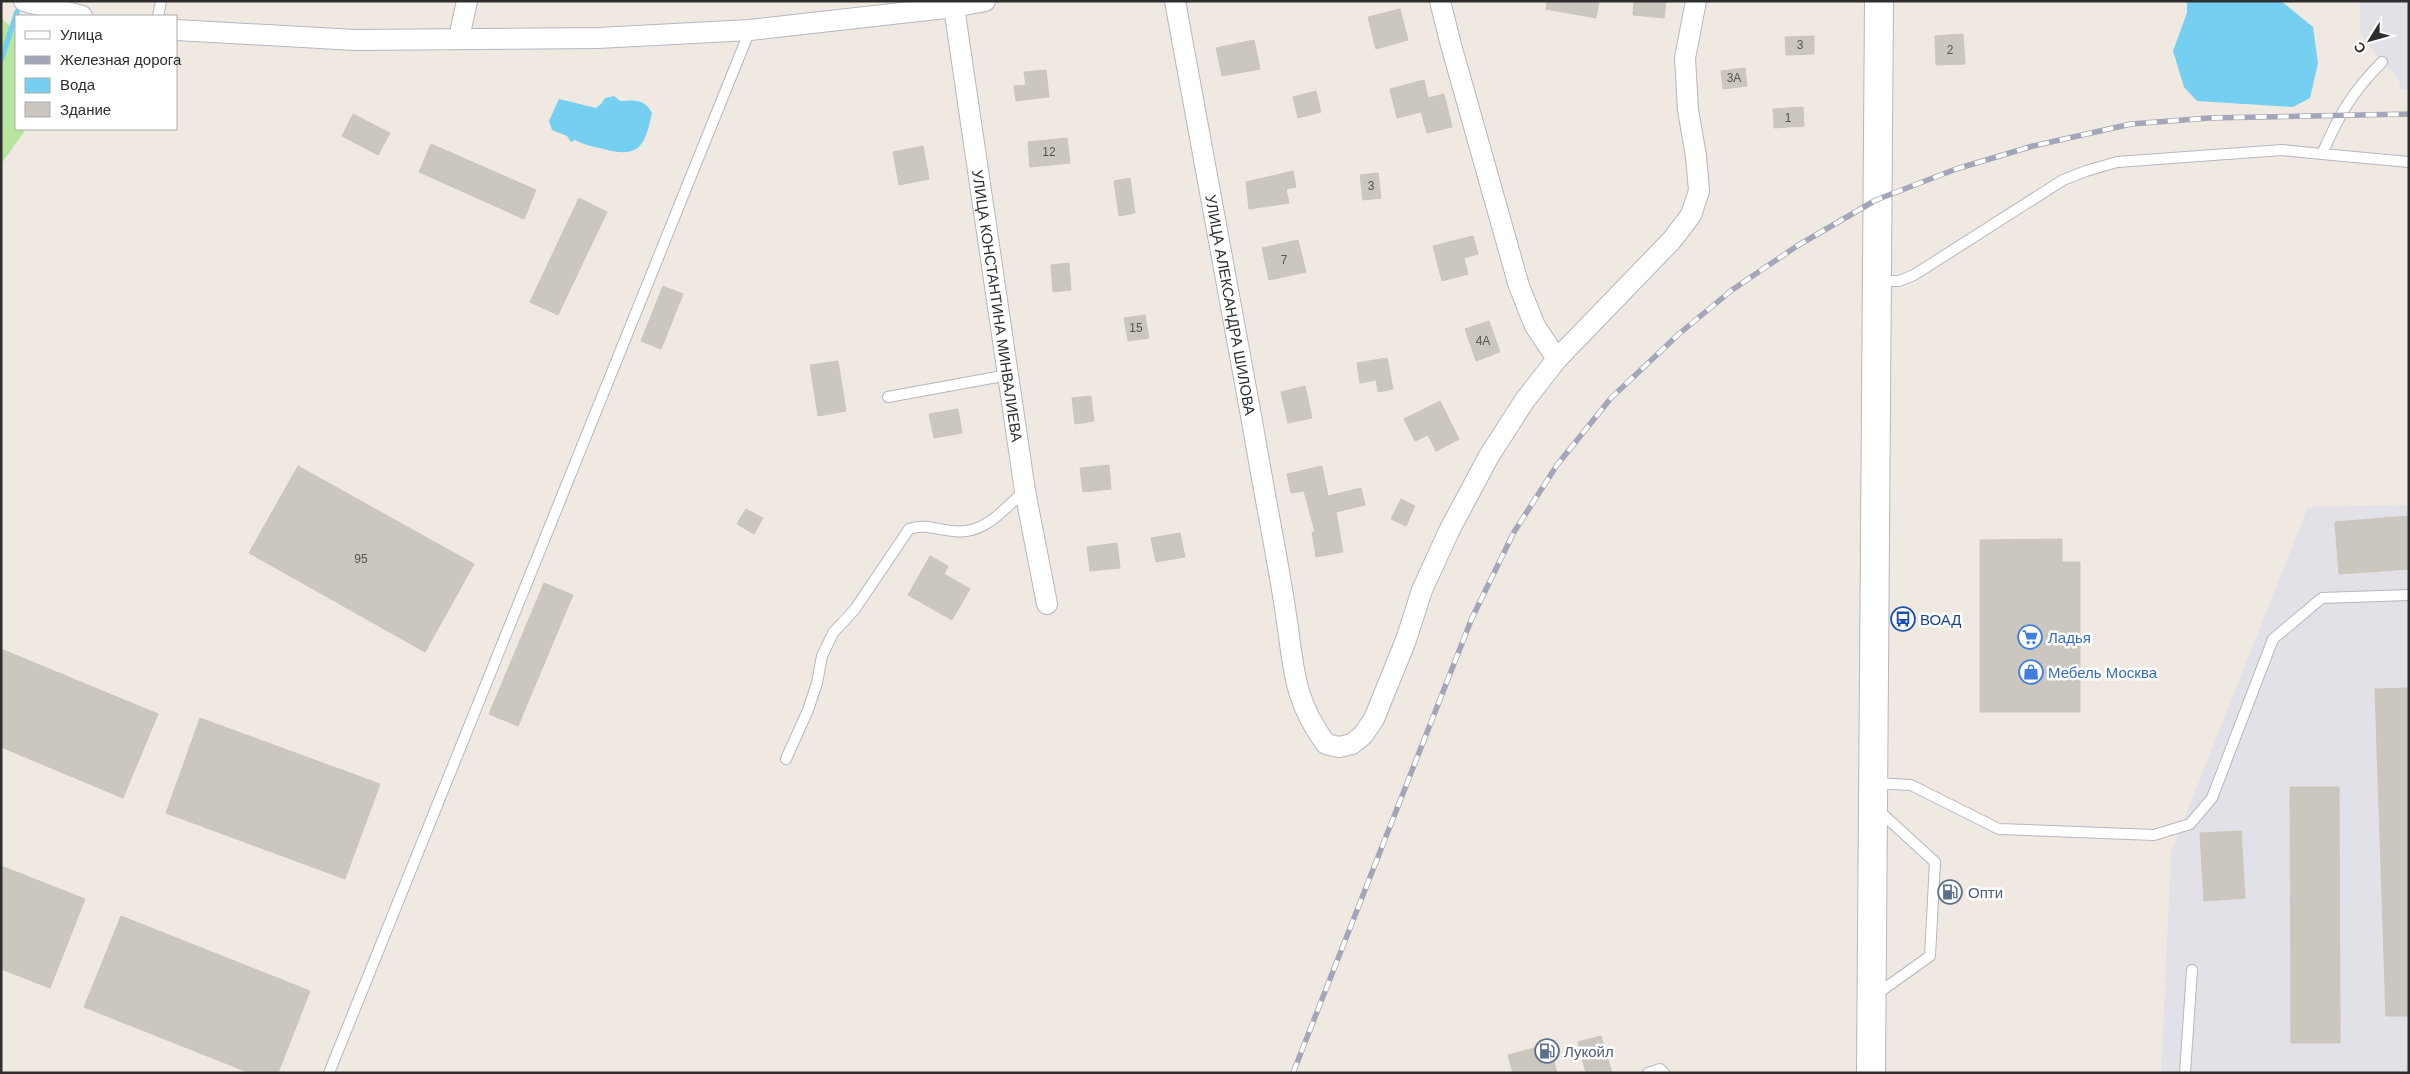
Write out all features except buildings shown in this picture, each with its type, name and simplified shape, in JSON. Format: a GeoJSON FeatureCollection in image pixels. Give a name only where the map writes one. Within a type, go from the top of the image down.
{"type":"FeatureCollection","features":[{"type":"Feature","properties":{"kind":"main road"},"geometry":{"type":"LineString","coordinates":[[1871,1073],[1879,1]]}},
{"type":"Feature","properties":{"kind":"street"},"geometry":{"type":"LineString","coordinates":[[24,1],[78,15]]}},
{"type":"Feature","properties":{"kind":"street"},"geometry":{"type":"LineString","coordinates":[[459,38],[467,1]]}},
{"type":"Feature","properties":{"kind":"street"},"geometry":{"type":"LineString","coordinates":[[178,30],[355,40],[598,38],[750,30],[954,7],[985,1]]}},
{"type":"Feature","properties":{"kind":"street","name":"УЛИЦА АЛЕКСАНДРА ШИЛОВА"},"geometry":{"type":"LineString","coordinates":[[1175,1],[1212,194],[1285,609],[1297,692],[1307,715],[1326,744],[1338,747],[1352,744],[1363,735],[1374,719],[1406,640],[1422,590],[1450,529],[1489,456],[1525,400],[1557,359]]}},
{"type":"Feature","properties":{"kind":"street"},"geometry":{"type":"LineString","coordinates":[[1440,1],[1519,286],[1535,326],[1557,359],[1672,240],[1691,215],[1699,191],[1696,156],[1688,110],[1685,58],[1696,1]]}},
{"type":"Feature","properties":{"kind":"street","name":"УЛИЦА КОНСТАНТИНА МИНВАЛИЕВА"},"geometry":{"type":"LineString","coordinates":[[954,7],[1025,491],[1047,604]]}},
{"type":"Feature","properties":{"kind":"lane"},"geometry":{"type":"LineString","coordinates":[[158,15],[161,1]]}},
{"type":"Feature","properties":{"kind":"lane"},"geometry":{"type":"LineString","coordinates":[[329,1073],[750,30]]}},
{"type":"Feature","properties":{"kind":"lane"},"geometry":{"type":"LineString","coordinates":[[2322,154],[2339,115],[2366,78],[2382,62]]}},
{"type":"Feature","properties":{"kind":"lane"},"geometry":{"type":"LineString","coordinates":[[1876,281],[1899,281],[1914,275],[2063,180],[2109,164],[2282,150],[2409,162]]}},
{"type":"Feature","properties":{"kind":"lane"},"geometry":{"type":"LineString","coordinates":[[888,397],[1008,375]]}},
{"type":"Feature","properties":{"kind":"lane"},"geometry":{"type":"LineString","coordinates":[[786,759],[808,710],[818,683],[822,656],[833,633],[855,609],[909,529],[920,525],[965,532],[980,528],[992,521],[1007,505],[1025,491]]}},
{"type":"Feature","properties":{"kind":"lane"},"geometry":{"type":"LineString","coordinates":[[1871,998],[1930,956],[1935,862],[1873,794],[1911,785],[1999,830],[2154,835],[2190,824],[2212,798],[2273,639],[2322,598],[2409,595]]}},
{"type":"Feature","properties":{"kind":"lane"},"geometry":{"type":"LineString","coordinates":[[2185,1073],[2192,970]]}},
{"type":"Feature","properties":{"kind":"lane"},"geometry":{"type":"LineString","coordinates":[[1648,1073],[1660,1069],[1664,1073]]}},
{"type":"Feature","properties":{"kind":"shaded area"},"geometry":{"type":"Polygon","coordinates":[[[2360,1],[2409,1],[2409,90],[2401,90],[2398,77],[2382,62],[2360,34],[2360,1]]]}},
{"type":"Feature","properties":{"kind":"shaded area"},"geometry":{"type":"Polygon","coordinates":[[[2409,505],[2409,1073],[2161,1073],[2171,852],[2308,507],[2409,505]]]}},
{"type":"Feature","properties":{"kind":"green space"},"geometry":{"type":"Polygon","coordinates":[[[1,18],[15,30],[15,130],[25,130],[1,164],[1,18]]]}},
{"type":"Feature","properties":{"kind":"water"},"geometry":{"type":"Polygon","coordinates":[[[2187,1],[2281,1],[2313,27],[2318,63],[2310,98],[2293,107],[2197,101],[2184,87],[2173,51],[2187,13],[2187,1]]]}},
{"type":"Feature","properties":{"kind":"water"},"geometry":{"type":"Polygon","coordinates":[[[614,96],[620,101],[639,101],[646,105],[652,113],[647,134],[639,147],[626,152],[616,152],[590,146],[575,140],[571,142],[567,136],[552,130],[549,121],[559,99],[596,108],[605,98],[614,96]]]}},
{"type":"Feature","properties":{"kind":"waterway"},"geometry":{"type":"LineString","coordinates":[[1,60],[15,18]]}},
{"type":"Feature","properties":{"kind":"railway"},"geometry":{"type":"LineString","coordinates":[[1293,1073],[1472,618],[1514,532],[1557,465],[1611,398],[1680,333],[1732,290],[1797,246],[1876,200],[1956,169],[2033,146],[2131,124],[2209,118],[2409,114]]}},
{"type":"Feature","properties":{"kind":"place","name":"ВОАД"},"geometry":{"type":"Point","coordinates":[1903,619]}},
{"type":"Feature","properties":{"kind":"place","name":"Ладья"},"geometry":{"type":"Point","coordinates":[2030,637]}},
{"type":"Feature","properties":{"kind":"place","name":"Мебель Москва"},"geometry":{"type":"Point","coordinates":[2031,672]}},
{"type":"Feature","properties":{"kind":"place","name":"Опти"},"geometry":{"type":"Point","coordinates":[1950,892]}},
{"type":"Feature","properties":{"kind":"place","name":"Лукойл"},"geometry":{"type":"Point","coordinates":[1547,1051]}}]}
